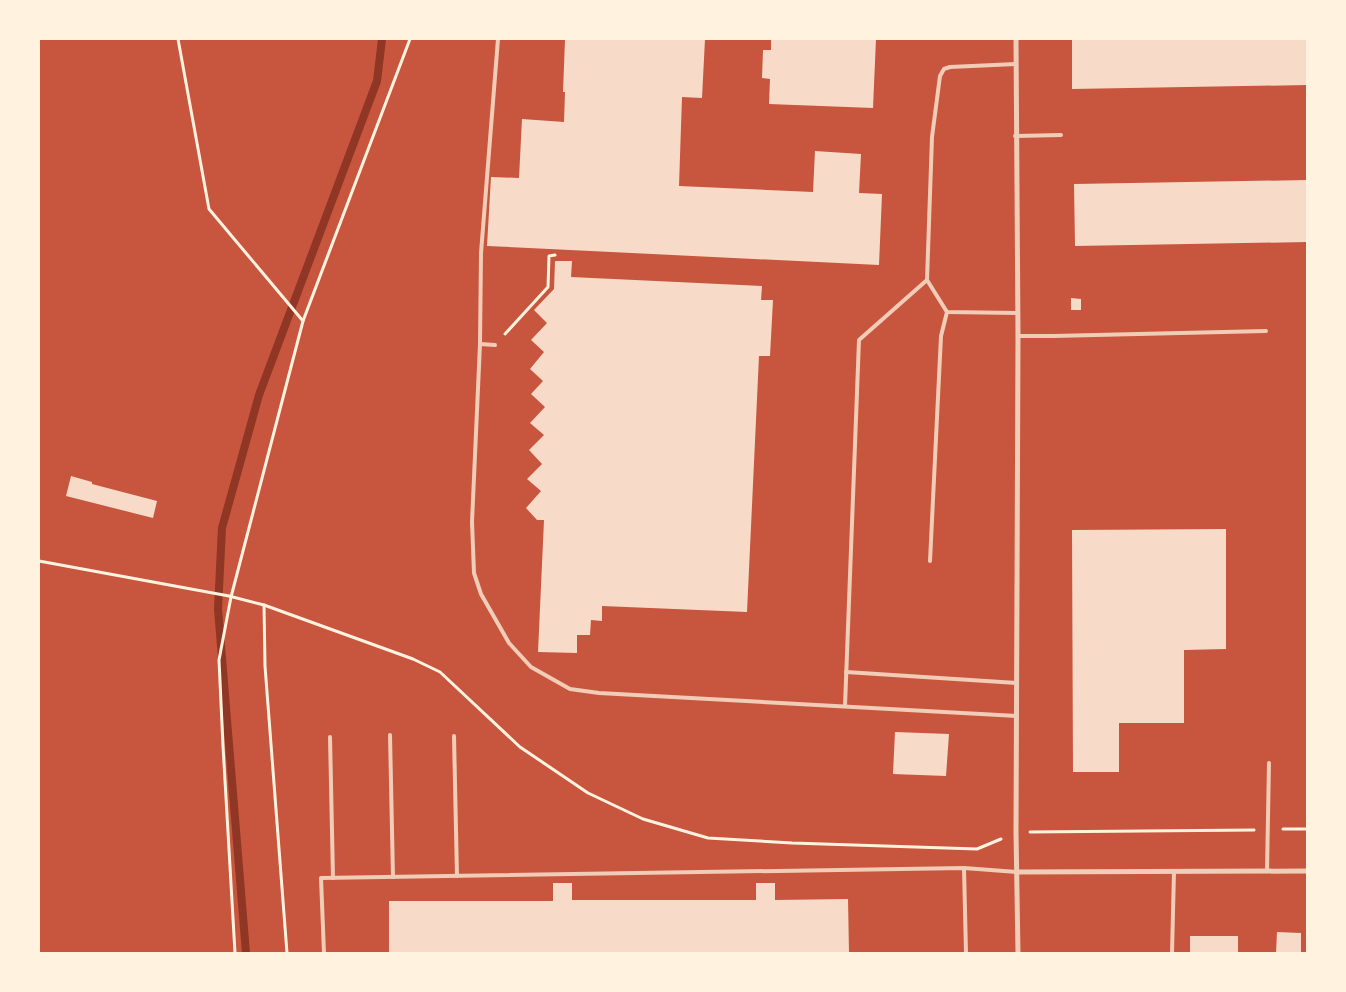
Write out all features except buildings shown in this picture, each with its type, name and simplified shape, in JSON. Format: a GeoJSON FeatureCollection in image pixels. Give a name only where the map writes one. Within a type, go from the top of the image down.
{"type":"FeatureCollection","features":[{"type":"Feature","properties":{"kind":"street"},"geometry":{"type":"LineString","coordinates":[[1016,39],[1018,313],[1016,872],[1018,953]]}},
{"type":"Feature","properties":{"kind":"street"},"geometry":{"type":"LineString","coordinates":[[1016,872],[1307,872]]}},
{"type":"Feature","properties":{"kind":"lane"},"geometry":{"type":"LineString","coordinates":[[498,39],[482,253],[472,522],[474,573],[481,594],[509,643],[532,667],[570,689],[599,693],[1017,716]]}},
{"type":"Feature","properties":{"kind":"lane"},"geometry":{"type":"LineString","coordinates":[[930,561],[941,336],[947,312],[927,280],[932,137],[940,76],[944,69],[950,67],[1016,64]]}},
{"type":"Feature","properties":{"kind":"lane"},"geometry":{"type":"LineString","coordinates":[[1016,136],[1061,135]]}},
{"type":"Feature","properties":{"kind":"lane"},"geometry":{"type":"LineString","coordinates":[[845,706],[859,340],[927,280]]}},
{"type":"Feature","properties":{"kind":"lane"},"geometry":{"type":"LineString","coordinates":[[947,312],[1018,313]]}},
{"type":"Feature","properties":{"kind":"lane"},"geometry":{"type":"LineString","coordinates":[[1018,336],[1266,332]]}},
{"type":"Feature","properties":{"kind":"lane"},"geometry":{"type":"LineString","coordinates":[[480,344],[495,345]]}},
{"type":"Feature","properties":{"kind":"lane"},"geometry":{"type":"LineString","coordinates":[[846,672],[1017,683]]}},
{"type":"Feature","properties":{"kind":"lane"},"geometry":{"type":"LineString","coordinates":[[390,735],[393,877]]}},
{"type":"Feature","properties":{"kind":"lane"},"geometry":{"type":"LineString","coordinates":[[454,736],[457,876]]}},
{"type":"Feature","properties":{"kind":"lane"},"geometry":{"type":"LineString","coordinates":[[330,737],[333,878]]}},
{"type":"Feature","properties":{"kind":"lane"},"geometry":{"type":"LineString","coordinates":[[1267,871],[1269,763]]}},
{"type":"Feature","properties":{"kind":"lane"},"geometry":{"type":"LineString","coordinates":[[964,868],[966,953]]}},
{"type":"Feature","properties":{"kind":"lane"},"geometry":{"type":"LineString","coordinates":[[324,953],[321,878],[964,868],[1016,872]]}},
{"type":"Feature","properties":{"kind":"lane"},"geometry":{"type":"LineString","coordinates":[[1172,953],[1174,872]]}},
{"type":"Feature","properties":{"kind":"path"},"geometry":{"type":"LineString","coordinates":[[178,39],[209,209],[302,320]]}},
{"type":"Feature","properties":{"kind":"path"},"geometry":{"type":"LineString","coordinates":[[235,953],[219,660],[230,596],[302,320],[410,39]]}},
{"type":"Feature","properties":{"kind":"path"},"geometry":{"type":"LineString","coordinates":[[495,345],[548,287],[549,256],[555,255]]}},
{"type":"Feature","properties":{"kind":"path"},"geometry":{"type":"LineString","coordinates":[[39,561],[230,596],[264,605],[413,659],[440,672],[520,747],[588,793],[643,819],[708,838],[792,843],[977,849],[1016,832],[1307,829]]}},
{"type":"Feature","properties":{"kind":"path"},"geometry":{"type":"LineString","coordinates":[[264,605],[265,666],[287,953]]}},
{"type":"Feature","properties":{"kind":"waterway"},"geometry":{"type":"LineString","coordinates":[[246,953],[218,609],[222,528],[259,395],[377,81],[382,39]]}}]}
